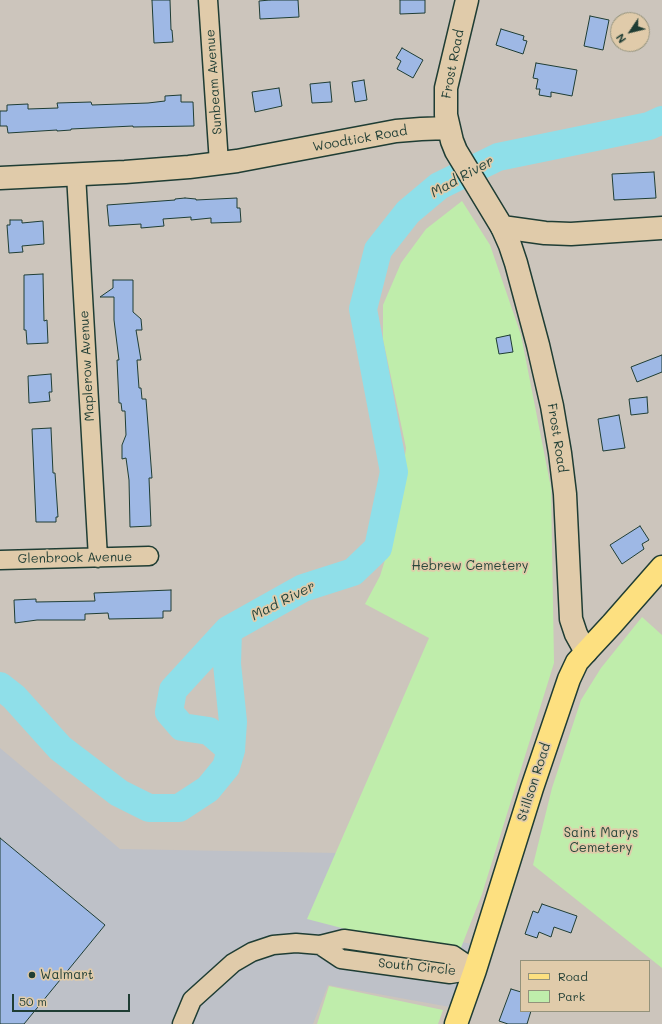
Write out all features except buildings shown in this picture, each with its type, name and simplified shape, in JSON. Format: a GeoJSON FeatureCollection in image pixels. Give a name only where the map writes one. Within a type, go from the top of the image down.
{"type":"FeatureCollection","features":[{"type":"Feature","properties":{"kind":"main road","name":"Frost Road"},"geometry":{"type":"LineString","coordinates":[[449,128],[445,103],[446,88],[467,0]]}},
{"type":"Feature","properties":{"kind":"main road","name":"Woodtick Road"},"geometry":{"type":"LineString","coordinates":[[0,178],[159,169],[219,163],[287,152],[396,131],[449,128]]}},
{"type":"Feature","properties":{"kind":"main road"},"geometry":{"type":"LineString","coordinates":[[449,128],[452,140],[459,156],[502,227],[564,234],[600,233],[662,228]]}},
{"type":"Feature","properties":{"kind":"main road","name":"Frost Road"},"geometry":{"type":"LineString","coordinates":[[502,227],[516,263],[538,345],[552,406],[565,494],[571,619],[576,634],[586,652]]}},
{"type":"Feature","properties":{"kind":"main road","name":"Stillson Road"},"geometry":{"type":"LineString","coordinates":[[456,1024],[475,970],[532,788],[574,669],[586,652],[662,567]]}},
{"type":"Feature","properties":{"kind":"street","name":"Sunbeam Avenue"},"geometry":{"type":"LineString","coordinates":[[208,0],[219,163]]}},
{"type":"Feature","properties":{"kind":"street","name":"Maplerow Avenue"},"geometry":{"type":"LineString","coordinates":[[76,174],[98,558]]}},
{"type":"Feature","properties":{"kind":"street","name":"Glenbrook Avenue"},"geometry":{"type":"LineString","coordinates":[[0,560],[149,556]]}},
{"type":"Feature","properties":{"kind":"street","name":"South Circle"},"geometry":{"type":"LineString","coordinates":[[182,1024],[192,1000],[233,963],[252,952],[274,946],[296,943],[320,945],[344,939],[453,955],[475,970]]}},
{"type":"Feature","properties":{"kind":"shaded area"},"geometry":{"type":"Polygon","coordinates":[[[0,748],[120,849],[338,853],[322,921],[473,944],[450,1007],[328,985],[313,1024],[0,1024],[0,748]]]}},
{"type":"Feature","properties":{"kind":"green space","name":"Hebrew Cemetery"},"geometry":{"type":"Polygon","coordinates":[[[462,201],[490,245],[521,335],[551,488],[554,663],[482,894],[457,958],[307,919],[429,638],[365,604],[380,576],[395,528],[406,448],[383,339],[383,305],[401,263],[426,229],[462,201]]]}},
{"type":"Feature","properties":{"kind":"green space","name":"Saint Marys Cemetery"},"geometry":{"type":"Polygon","coordinates":[[[642,617],[662,635],[662,968],[533,865],[552,788],[581,700],[601,668],[642,617]]]}},
{"type":"Feature","properties":{"kind":"green space"},"geometry":{"type":"Polygon","coordinates":[[[329,986],[443,1010],[438,1024],[317,1024],[329,986]]]}},
{"type":"Feature","properties":{"kind":"waterway","name":"Mad River"},"geometry":{"type":"LineString","coordinates":[[0,686],[14,697],[60,748],[119,793],[149,808],[179,808],[208,789],[226,767],[231,750],[209,731],[182,727],[169,712],[173,690],[228,630],[303,588],[353,572],[378,548],[394,472],[363,309],[378,250],[408,212],[439,186],[498,157],[649,126],[662,120]]}},
{"type":"Feature","properties":{"kind":"waterway"},"geometry":{"type":"LineString","coordinates":[[228,630],[227,664],[233,722],[231,750]]}},
{"type":"Feature","properties":{"kind":"place","name":"Walmart"},"geometry":{"type":"Point","coordinates":[32,975]}}]}
